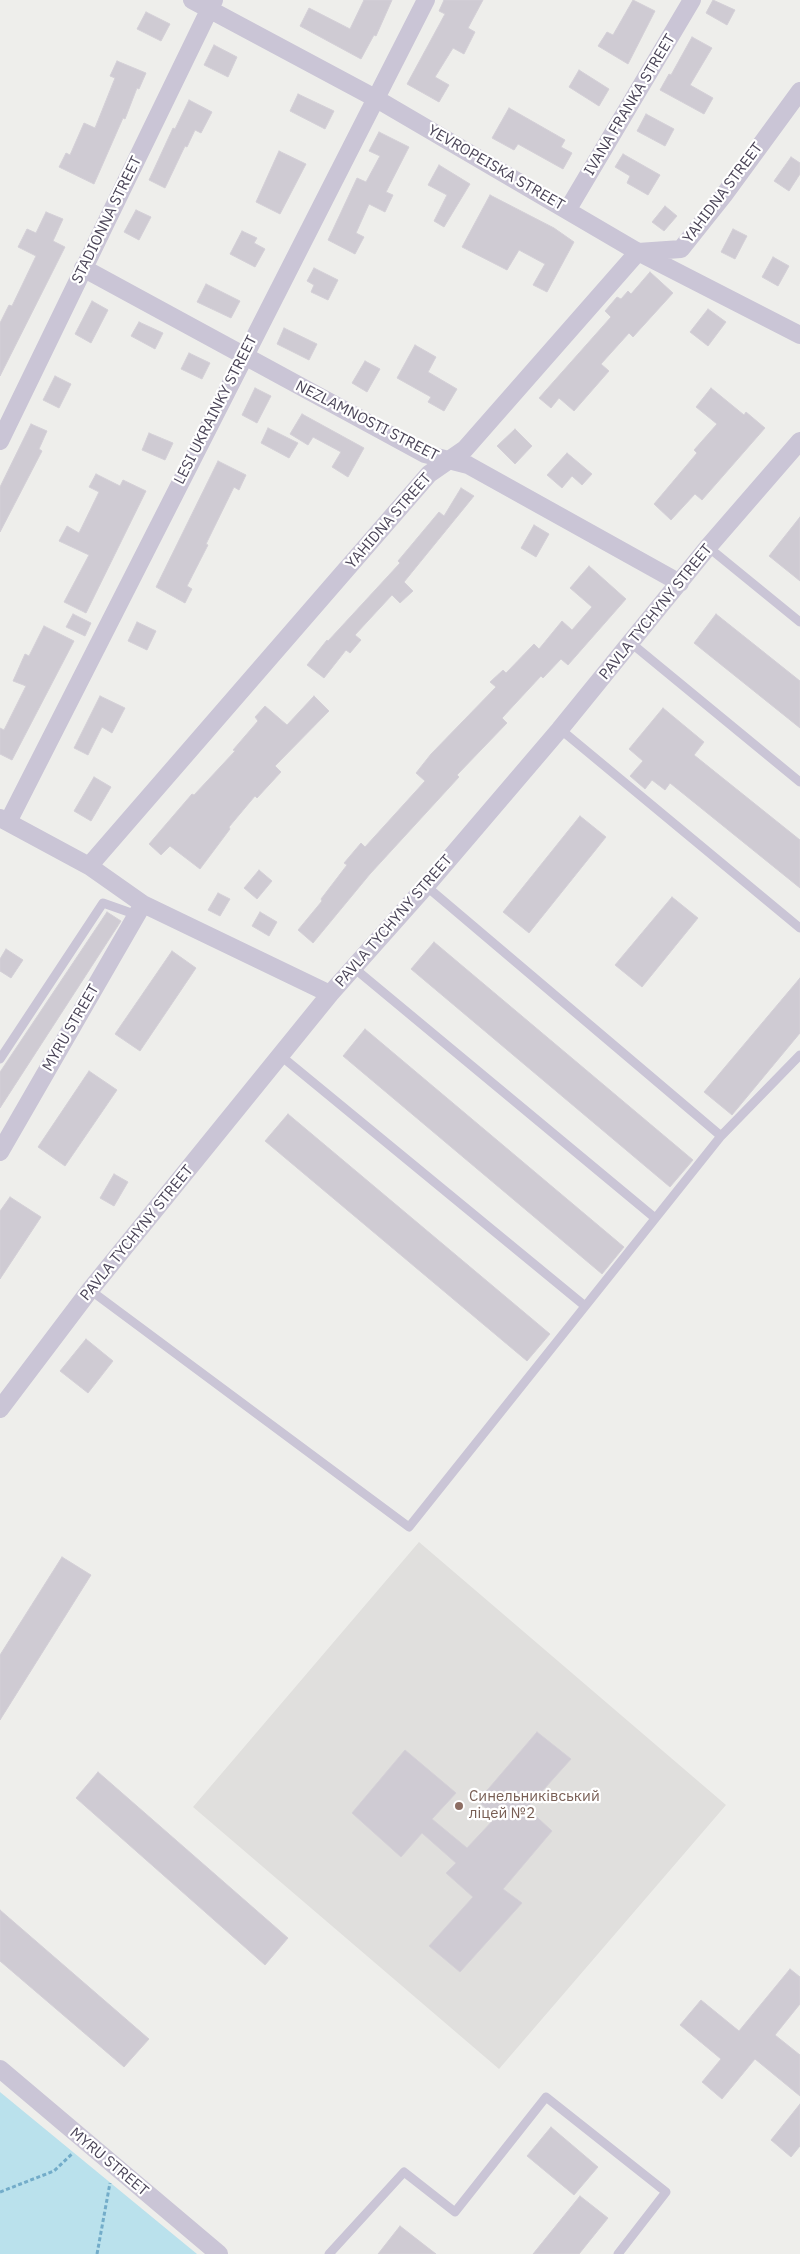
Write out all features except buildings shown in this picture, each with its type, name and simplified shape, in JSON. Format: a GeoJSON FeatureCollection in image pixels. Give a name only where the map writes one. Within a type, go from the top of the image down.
{"type":"FeatureCollection","features":[{"type":"Feature","properties":{"kind":"street","name":"YEVROPEISKA STREET"},"geometry":{"type":"LineString","coordinates":[[192,0],[212,4],[568,209],[638,252],[800,335]]}},
{"type":"Feature","properties":{"kind":"street","name":"LESI UKRAINKY STREET"},"geometry":{"type":"LineString","coordinates":[[4,820],[426,0]]}},
{"type":"Feature","properties":{"kind":"street","name":"IVANA FRANKA STREET"},"geometry":{"type":"LineString","coordinates":[[568,209],[692,0]]}},
{"type":"Feature","properties":{"kind":"street","name":"STADIONNA STREET"},"geometry":{"type":"LineString","coordinates":[[0,441],[212,4]]}},
{"type":"Feature","properties":{"kind":"street","name":"YAHIDNA STREET"},"geometry":{"type":"LineString","coordinates":[[89,866],[423,481],[446,461],[465,449],[638,252],[681,249],[724,195],[800,91]]}},
{"type":"Feature","properties":{"kind":"street","name":"NEZLAMNOSTI STREET"},"geometry":{"type":"LineString","coordinates":[[83,268],[243,357],[425,454],[446,461],[468,465],[680,583]]}},
{"type":"Feature","properties":{"kind":"street","name":"PAVLA TYCHYNY STREET"},"geometry":{"type":"LineString","coordinates":[[0,1409],[90,1290],[330,994],[426,886],[560,729],[708,547],[797,452]]}},
{"type":"Feature","properties":{"kind":"street"},"geometry":{"type":"LineString","coordinates":[[4,820],[89,866],[140,909],[330,994]]}},
{"type":"Feature","properties":{"kind":"street","name":"MYRU STREET"},"geometry":{"type":"LineString","coordinates":[[0,1152],[140,909]]}},
{"type":"Feature","properties":{"kind":"street","name":"MYRU STREET"},"geometry":{"type":"LineString","coordinates":[[0,2069],[219,2254]]}},
{"type":"Feature","properties":{"kind":"lane"},"geometry":{"type":"LineString","coordinates":[[708,547],[800,622]]}},
{"type":"Feature","properties":{"kind":"lane"},"geometry":{"type":"LineString","coordinates":[[631,643],[800,782]]}},
{"type":"Feature","properties":{"kind":"lane"},"geometry":{"type":"LineString","coordinates":[[560,729],[800,928]]}},
{"type":"Feature","properties":{"kind":"lane"},"geometry":{"type":"LineString","coordinates":[[426,886],[721,1136]]}},
{"type":"Feature","properties":{"kind":"lane"},"geometry":{"type":"LineString","coordinates":[[0,1058],[103,903],[140,909]]}},
{"type":"Feature","properties":{"kind":"lane"},"geometry":{"type":"LineString","coordinates":[[354,968],[655,1218]]}},
{"type":"Feature","properties":{"kind":"lane"},"geometry":{"type":"LineString","coordinates":[[281,1056],[585,1306]]}},
{"type":"Feature","properties":{"kind":"lane"},"geometry":{"type":"LineString","coordinates":[[90,1290],[409,1527],[721,1136],[800,1056]]}},
{"type":"Feature","properties":{"kind":"lane"},"geometry":{"type":"LineString","coordinates":[[329,2254],[404,2172],[455,2212],[546,2097],[666,2192],[618,2254]]}},
{"type":"Feature","properties":{"kind":"path"},"geometry":{"type":"LineString","coordinates":[[0,2192],[54,2171],[85,2142]]}},
{"type":"Feature","properties":{"kind":"path"},"geometry":{"type":"LineString","coordinates":[[97,2254],[113,2165]]}},
{"type":"Feature","properties":{"kind":"shaded area","name":"Синельниківський ліцей №2"},"geometry":{"type":"Polygon","coordinates":[[[419,1542],[726,1805],[499,2069],[193,1807],[419,1542]]]}},
{"type":"Feature","properties":{"kind":"shaded area"},"geometry":{"type":"Polygon","coordinates":[[[0,2092],[197,2254],[0,2254],[0,2092]]]}},
{"type":"Feature","properties":{"kind":"place","name":"Синельниківський ліцей №2"},"geometry":{"type":"Point","coordinates":[459,1806]}}]}
